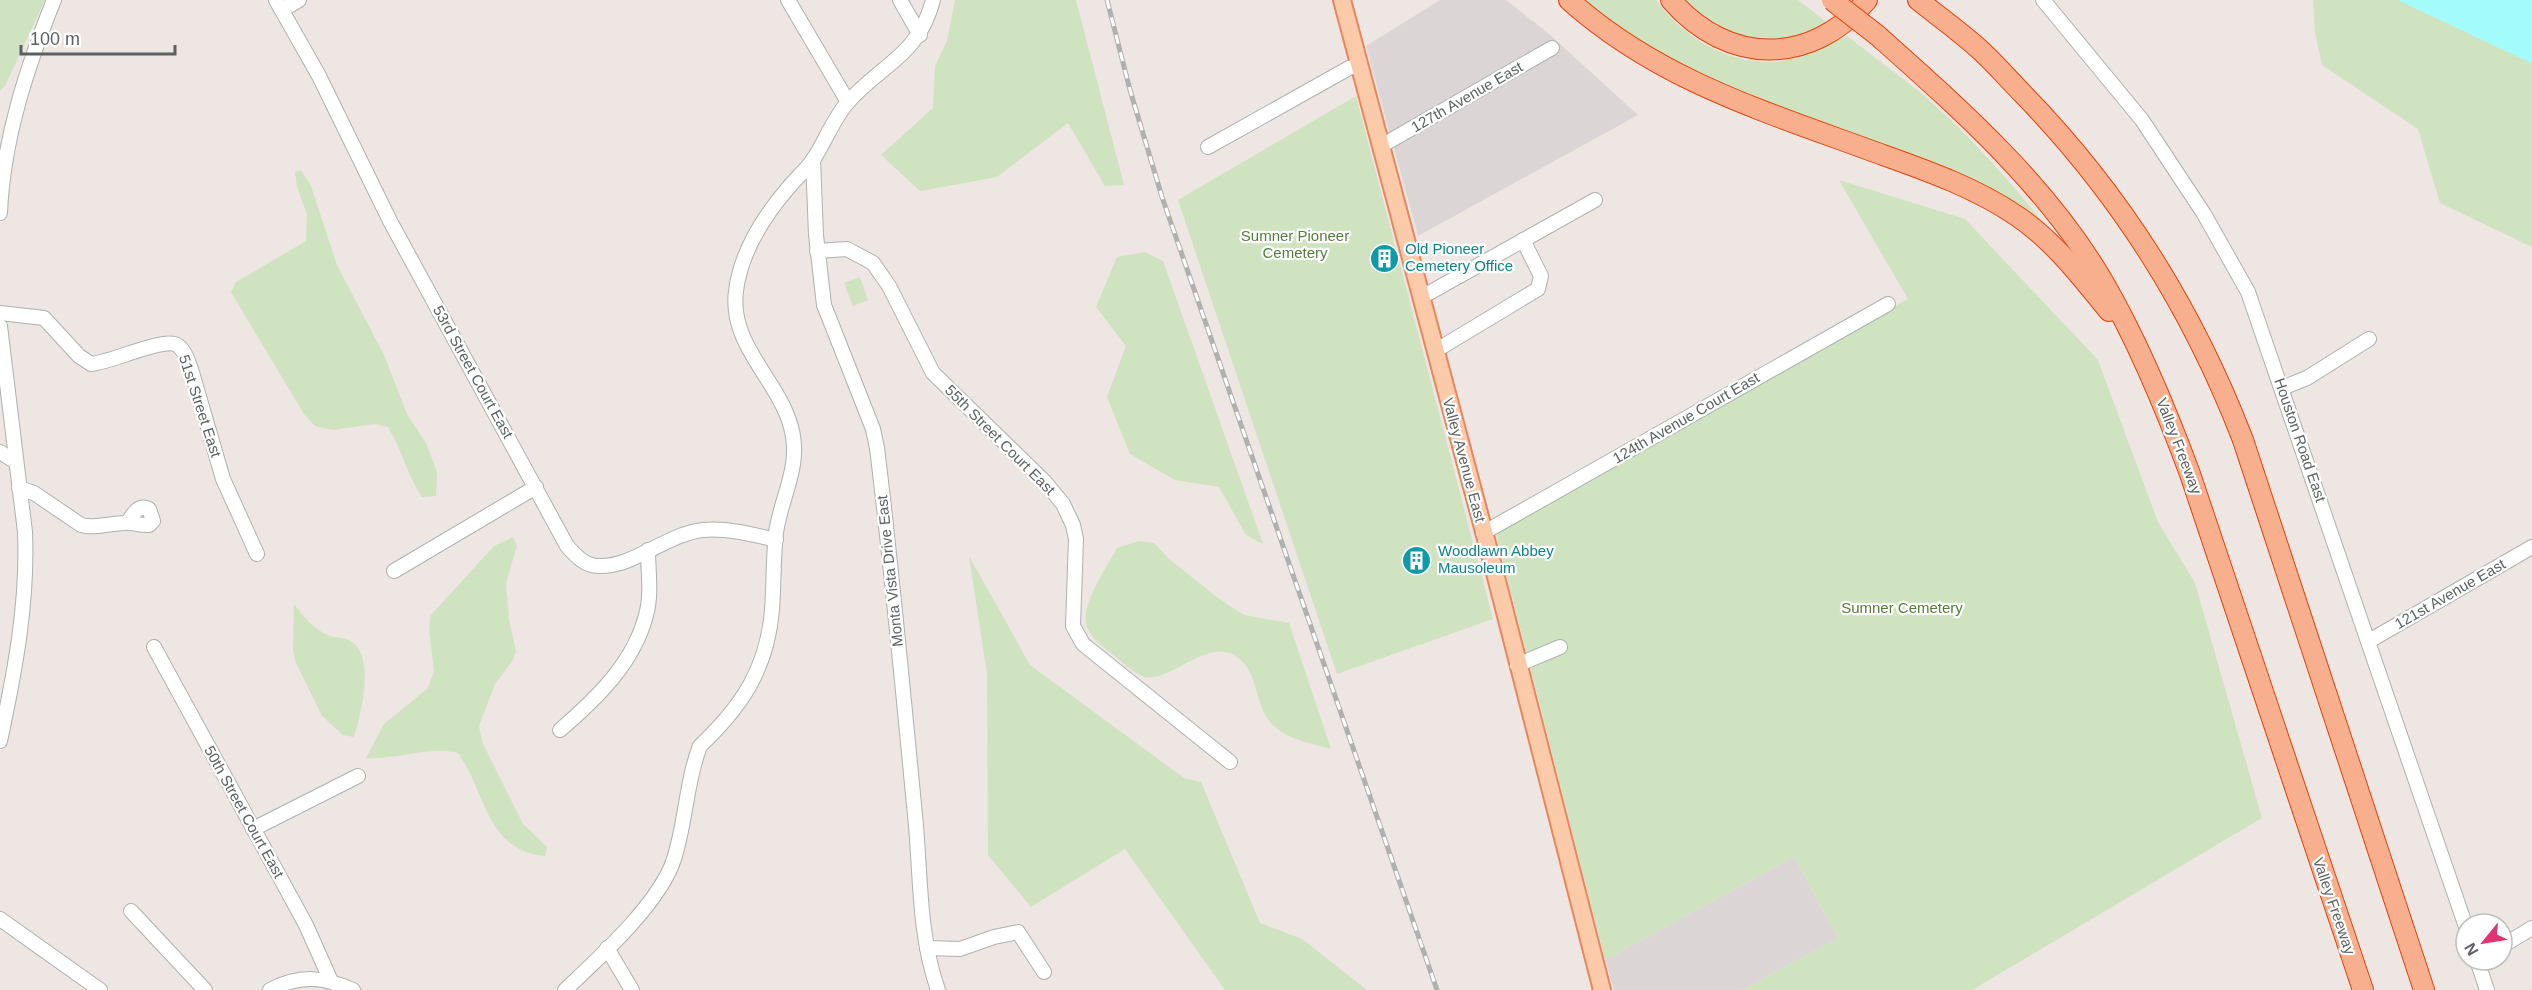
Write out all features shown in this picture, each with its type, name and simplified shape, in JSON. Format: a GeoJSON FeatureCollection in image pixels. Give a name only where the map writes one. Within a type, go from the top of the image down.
{"type":"FeatureCollection","features":[{"type":"Feature","properties":{"kind":"highway"},"geometry":{"type":"LineString","coordinates":[[1569,0],[1612,35],[1701,87],[1939,175],[1986,197],[2017,216],[2050,243],[2081,276],[2136,348]]}},
{"type":"Feature","properties":{"kind":"highway"},"geometry":{"type":"LineString","coordinates":[[1671,0],[1702,30],[1720,40],[1759,49],[1783,49],[1807,44],[1826,35],[1857,12],[1867,0]]}},
{"type":"Feature","properties":{"kind":"highway","name":"Valley Freeway"},"geometry":{"type":"LineString","coordinates":[[1832,0],[1877,35],[1943,93],[2004,153],[2068,231],[2103,281],[2160,399],[2190,474],[2363,990]]}},
{"type":"Feature","properties":{"kind":"highway"},"geometry":{"type":"LineString","coordinates":[[1918,0],[1979,48],[2088,165],[2115,199],[2184,310],[2224,392],[2243,440],[2424,990]]}},
{"type":"Feature","properties":{"kind":"highway"},"geometry":{"type":"LineString","coordinates":[[2301,808],[2315,873],[2349,990]]}},
{"type":"Feature","properties":{"kind":"highway"},"geometry":{"type":"LineString","coordinates":[[2400,916],[2430,990]]}},
{"type":"Feature","properties":{"kind":"main road","name":"Valley Avenue East"},"geometry":{"type":"LineString","coordinates":[[1342,0],[1602,990]]}},
{"type":"Feature","properties":{"kind":"street"},"geometry":{"type":"LineString","coordinates":[[0,213],[16,115],[32,59],[54,0]]}},
{"type":"Feature","properties":{"kind":"street"},"geometry":{"type":"LineString","coordinates":[[279,5],[299,0]]}},
{"type":"Feature","properties":{"kind":"street"},"geometry":{"type":"LineString","coordinates":[[788,0],[848,102]]}},
{"type":"Feature","properties":{"kind":"street"},"geometry":{"type":"LineString","coordinates":[[900,0],[920,35]]}},
{"type":"Feature","properties":{"kind":"street"},"geometry":{"type":"LineString","coordinates":[[566,990],[640,912],[669,871],[700,746],[757,676],[768,639],[776,531],[794,468],[794,442],[792,428],[783,405],[745,344],[736,307],[736,293],[748,250],[761,223],[813,159],[823,138],[848,102],[897,60],[920,35],[933,0]]}},
{"type":"Feature","properties":{"kind":"street","name":"Houston Road East"},"geometry":{"type":"LineString","coordinates":[[2043,0],[2142,120],[2204,214],[2248,292],[2461,912]]}},
{"type":"Feature","properties":{"kind":"street","name":"53rd Street Court East"},"geometry":{"type":"LineString","coordinates":[[279,5],[318,76],[390,220],[567,546],[586,563],[597,566],[612,564],[662,543],[701,531],[739,530],[776,540]]}},
{"type":"Feature","properties":{"kind":"street","name":"127th Avenue East"},"geometry":{"type":"LineString","coordinates":[[1381,146],[1552,48]]}},
{"type":"Feature","properties":{"kind":"street"},"geometry":{"type":"LineString","coordinates":[[1208,147],[1349,68],[1360,65]]}},
{"type":"Feature","properties":{"kind":"street","name":"Monta Vista Drive East"},"geometry":{"type":"LineString","coordinates":[[813,159],[817,251],[824,305],[873,429],[877,448],[895,603],[917,840],[920,903],[927,948],[938,990]]}},
{"type":"Feature","properties":{"kind":"street"},"geometry":{"type":"LineString","coordinates":[[1419,291],[1428,293],[1595,200]]}},
{"type":"Feature","properties":{"kind":"street"},"geometry":{"type":"LineString","coordinates":[[1436,351],[1538,289],[1541,276],[1523,240]]}},
{"type":"Feature","properties":{"kind":"street","name":"55th Street Court East"},"geometry":{"type":"LineString","coordinates":[[817,251],[847,249],[873,262],[889,286],[933,373],[1045,482],[1063,504],[1071,519],[1076,539],[1073,626],[1083,644],[1230,762]]}},
{"type":"Feature","properties":{"kind":"street","name":"124th Avenue Court East"},"geometry":{"type":"LineString","coordinates":[[1483,533],[1888,304]]}},
{"type":"Feature","properties":{"kind":"street","name":"51st Street East"},"geometry":{"type":"LineString","coordinates":[[0,313],[44,318],[79,356],[91,364],[156,346],[170,343],[178,345],[191,369],[223,479],[257,554]]}},
{"type":"Feature","properties":{"kind":"street"},"geometry":{"type":"LineString","coordinates":[[0,326],[26,564],[24,610],[15,671],[0,741]]}},
{"type":"Feature","properties":{"kind":"street"},"geometry":{"type":"LineString","coordinates":[[2282,388],[2307,378],[2369,339]]}},
{"type":"Feature","properties":{"kind":"street"},"geometry":{"type":"LineString","coordinates":[[0,452],[16,462]]}},
{"type":"Feature","properties":{"kind":"street"},"geometry":{"type":"LineString","coordinates":[[394,571],[536,487]]}},
{"type":"Feature","properties":{"kind":"street"},"geometry":{"type":"LineString","coordinates":[[19,488],[34,494],[81,525],[96,527],[128,522]]}},
{"type":"Feature","properties":{"kind":"street","name":"121st Avenue East"},"geometry":{"type":"LineString","coordinates":[[2369,641],[2532,547]]}},
{"type":"Feature","properties":{"kind":"street"},"geometry":{"type":"LineString","coordinates":[[560,730],[600,694],[634,645],[646,615],[648,550]]}},
{"type":"Feature","properties":{"kind":"street","name":"50th Street Court East"},"geometry":{"type":"LineString","coordinates":[[154,647],[306,925],[330,979]]}},
{"type":"Feature","properties":{"kind":"street"},"geometry":{"type":"LineString","coordinates":[[1517,665],[1560,647]]}},
{"type":"Feature","properties":{"kind":"street"},"geometry":{"type":"LineString","coordinates":[[253,829],[358,776]]}},
{"type":"Feature","properties":{"kind":"street"},"geometry":{"type":"LineString","coordinates":[[131,911],[205,990]]}},
{"type":"Feature","properties":{"kind":"street"},"geometry":{"type":"LineString","coordinates":[[0,919],[100,990]]}},
{"type":"Feature","properties":{"kind":"street"},"geometry":{"type":"LineString","coordinates":[[2514,939],[2532,928]]}},
{"type":"Feature","properties":{"kind":"street"},"geometry":{"type":"LineString","coordinates":[[927,948],[960,949],[994,937],[1018,932],[1044,972]]}},
{"type":"Feature","properties":{"kind":"street"},"geometry":{"type":"LineString","coordinates":[[607,948],[632,990]]}},
{"type":"Feature","properties":{"kind":"street"},"geometry":{"type":"LineString","coordinates":[[2481,972],[2487,990]]}},
{"type":"Feature","properties":{"kind":"street"},"geometry":{"type":"LineString","coordinates":[[270,990],[295,982],[330,979],[353,990]]}},
{"type":"Feature","properties":{"kind":"shaded area"},"geometry":{"type":"Polygon","coordinates":[[[1440,0],[1506,0],[1549,34],[1638,115],[1418,236],[1366,46],[1440,0]]]}},
{"type":"Feature","properties":{"kind":"shaded area"},"geometry":{"type":"Polygon","coordinates":[[[1794,857],[1838,938],[1742,990],[1614,990],[1605,960],[1794,857]]]}},
{"type":"Feature","properties":{"kind":"green space"},"geometry":{"type":"Polygon","coordinates":[[[0,0],[45,0],[5,86],[0,91],[0,0]]]}},
{"type":"Feature","properties":{"kind":"green space"},"geometry":{"type":"Polygon","coordinates":[[[955,0],[1076,0],[1124,185],[1105,186],[1068,123],[997,177],[920,191],[881,155],[933,108],[935,66],[947,41],[955,0]]]}},
{"type":"Feature","properties":{"kind":"green space"},"geometry":{"type":"Polygon","coordinates":[[[1581,0],[1656,0],[1684,30],[1700,41],[1717,51],[1755,61],[1796,58],[1847,36],[1920,92],[1955,124],[2004,176],[2049,230],[1723,88],[1637,42],[1581,0]]]}},
{"type":"Feature","properties":{"kind":"green space"},"geometry":{"type":"Polygon","coordinates":[[[1682,0],[1798,0],[1826,22],[1808,32],[1789,38],[1770,40],[1751,38],[1714,25],[1682,0]]]}},
{"type":"Feature","properties":{"kind":"green space"},"geometry":{"type":"Polygon","coordinates":[[[2313,0],[2398,0],[2532,63],[2532,247],[2440,203],[2418,129],[2322,65],[2315,32],[2313,0]]]}},
{"type":"Feature","properties":{"kind":"green space","name":"Sumner Pioneer Cemetery"},"geometry":{"type":"Polygon","coordinates":[[[1356,96],[1493,619],[1337,674],[1178,200],[1356,96]]]}},
{"type":"Feature","properties":{"kind":"green space"},"geometry":{"type":"Polygon","coordinates":[[[301,170],[311,186],[337,265],[384,355],[407,414],[426,443],[437,472],[436,496],[422,497],[388,427],[374,424],[333,430],[315,426],[304,414],[231,292],[236,282],[306,241],[307,214],[297,187],[295,172],[301,170]]]}},
{"type":"Feature","properties":{"kind":"green space","name":"Sumner Cemetery"},"geometry":{"type":"Polygon","coordinates":[[[1839,180],[1965,219],[2098,360],[2158,522],[2195,583],[2262,818],[1972,990],[1742,990],[1838,938],[1794,857],[1605,960],[1495,530],[1724,397],[1908,299],[1839,180]]]}},
{"type":"Feature","properties":{"kind":"green space"},"geometry":{"type":"Polygon","coordinates":[[[1145,252],[1163,261],[1263,544],[1246,535],[1219,487],[1175,480],[1130,454],[1107,397],[1126,346],[1096,307],[1117,257],[1145,252]]]}},
{"type":"Feature","properties":{"kind":"green space"},"geometry":{"type":"Polygon","coordinates":[[[860,277],[868,300],[853,306],[844,283],[860,277]]]}},
{"type":"Feature","properties":{"kind":"green space"},"geometry":{"type":"Polygon","coordinates":[[[513,537],[517,546],[506,583],[509,620],[516,651],[513,660],[495,684],[479,726],[482,742],[523,824],[547,847],[545,856],[525,851],[510,843],[499,831],[458,753],[435,751],[366,758],[384,724],[428,688],[434,671],[429,629],[431,615],[494,546],[513,537]]]}},
{"type":"Feature","properties":{"kind":"green space"},"geometry":{"type":"Polygon","coordinates":[[[1139,541],[1154,543],[1169,559],[1218,598],[1244,615],[1289,623],[1331,749],[1295,739],[1276,728],[1263,710],[1249,670],[1234,655],[1223,652],[1212,653],[1165,674],[1145,677],[1131,669],[1096,640],[1087,627],[1087,609],[1090,598],[1117,548],[1139,541]]]}},
{"type":"Feature","properties":{"kind":"green space"},"geometry":{"type":"Polygon","coordinates":[[[969,556],[1030,665],[1184,778],[1201,782],[1260,923],[1302,939],[1367,990],[1225,990],[1125,849],[1031,907],[988,855],[987,674],[969,556]]]}},
{"type":"Feature","properties":{"kind":"green space"},"geometry":{"type":"Polygon","coordinates":[[[294,604],[313,626],[331,636],[350,641],[358,648],[363,659],[365,672],[363,701],[354,737],[343,735],[322,716],[296,663],[293,650],[294,604]]]}},
{"type":"Feature","properties":{"kind":"water"},"geometry":{"type":"Polygon","coordinates":[[[2398,0],[2532,0],[2532,63],[2514,55],[2398,0]]]}},
{"type":"Feature","properties":{"kind":"railway"},"geometry":{"type":"LineString","coordinates":[[1107,0],[1130,90],[1162,197],[1437,990]]}},
{"type":"Feature","properties":{"kind":"place","name":"Old Pioneer Cemetery Office"},"geometry":{"type":"Point","coordinates":[1384,258]}},
{"type":"Feature","properties":{"kind":"place","name":"Woodlawn Abbey Mausoleum"},"geometry":{"type":"Point","coordinates":[1417,560]}}]}
